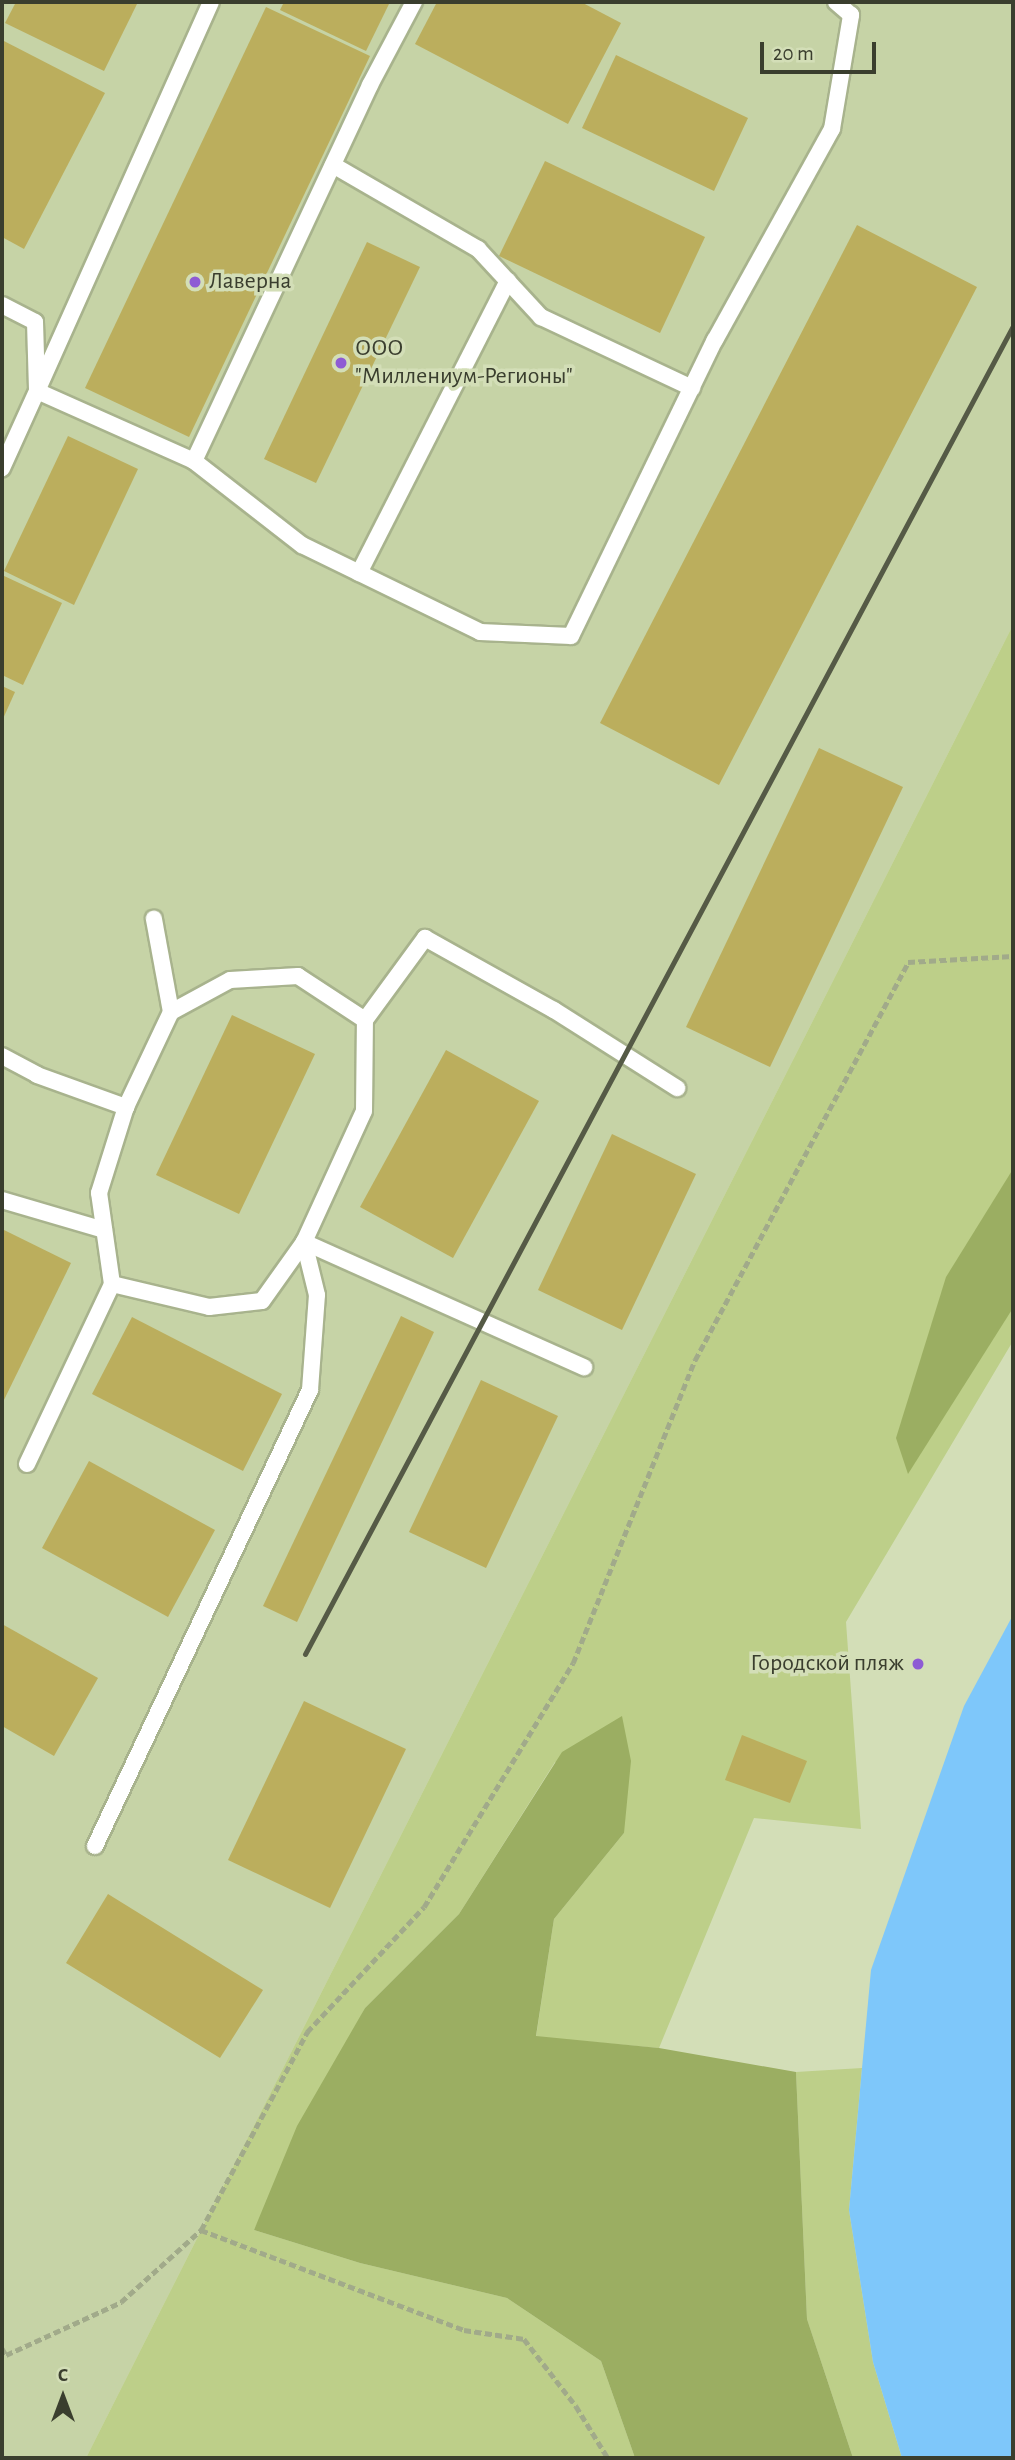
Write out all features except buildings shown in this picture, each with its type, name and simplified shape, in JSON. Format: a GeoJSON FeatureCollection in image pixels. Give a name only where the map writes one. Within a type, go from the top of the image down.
{"type":"FeatureCollection","features":[{"type":"Feature","properties":{"kind":"lane"},"geometry":{"type":"LineString","coordinates":[[2,468],[211,2]]}},
{"type":"Feature","properties":{"kind":"lane"},"geometry":{"type":"LineString","coordinates":[[194,461],[333,165],[414,2]]}},
{"type":"Feature","properties":{"kind":"lane"},"geometry":{"type":"LineString","coordinates":[[37,391],[194,461],[302,545],[480,632],[571,636],[692,388],[832,129],[851,15],[836,2]]}},
{"type":"Feature","properties":{"kind":"lane"},"geometry":{"type":"LineString","coordinates":[[333,165],[478,249],[541,317],[692,388]]}},
{"type":"Feature","properties":{"kind":"lane"},"geometry":{"type":"LineString","coordinates":[[359,573],[508,281]]}},
{"type":"Feature","properties":{"kind":"lane"},"geometry":{"type":"LineString","coordinates":[[2,305],[35,321],[37,391]]}},
{"type":"Feature","properties":{"kind":"lane"},"geometry":{"type":"LineString","coordinates":[[27,1464],[112,1284],[99,1193],[126,1107],[171,1012],[154,919]]}},
{"type":"Feature","properties":{"kind":"lane"},"geometry":{"type":"LineString","coordinates":[[112,1284],[209,1307],[262,1301],[304,1242],[364,1111],[365,1020],[425,938],[554,1010],[677,1088]]}},
{"type":"Feature","properties":{"kind":"lane"},"geometry":{"type":"LineString","coordinates":[[171,1012],[230,980],[298,976],[365,1020]]}},
{"type":"Feature","properties":{"kind":"lane"},"geometry":{"type":"LineString","coordinates":[[2,1056],[37,1075],[126,1107]]}},
{"type":"Feature","properties":{"kind":"lane"},"geometry":{"type":"LineString","coordinates":[[2,1200],[104,1230]]}},
{"type":"Feature","properties":{"kind":"lane"},"geometry":{"type":"LineString","coordinates":[[304,1242],[584,1367]]}},
{"type":"Feature","properties":{"kind":"lane"},"geometry":{"type":"LineString","coordinates":[[95,1846],[310,1390],[317,1295],[304,1242]]}},
{"type":"Feature","properties":{"kind":"path"},"geometry":{"type":"LineString","coordinates":[[2,2348],[4,2357],[121,2302],[201,2230],[307,2032],[424,1907],[573,1663],[695,1360],[908,962],[1013,956]]}},
{"type":"Feature","properties":{"kind":"path"},"geometry":{"type":"LineString","coordinates":[[201,2230],[464,2330],[524,2339],[576,2406],[608,2458]]}},
{"type":"Feature","properties":{"kind":"shaded area"},"geometry":{"type":"Polygon","coordinates":[[[2,2],[1013,2],[1013,625],[86,2458],[2,2458],[2,2]]]}},
{"type":"Feature","properties":{"kind":"shaded area"},"geometry":{"type":"Polygon","coordinates":[[[1013,625],[1013,1341],[846,1622],[861,1829],[754,1818],[659,2048],[536,2037],[554,1919],[624,1833],[555,1762],[459,1914],[365,2008],[254,2230],[360,2263],[507,2298],[601,2361],[635,2458],[86,2458],[1013,625]]]}},
{"type":"Feature","properties":{"kind":"shaded area"},"geometry":{"type":"Polygon","coordinates":[[[862,2068],[849,2210],[873,2362],[902,2458],[853,2458],[807,2319],[796,2072],[862,2068]]]}},
{"type":"Feature","properties":{"kind":"green space"},"geometry":{"type":"Polygon","coordinates":[[[1013,1169],[1013,1308],[908,1474],[896,1438],[946,1277],[1013,1169]]]}},
{"type":"Feature","properties":{"kind":"green space"},"geometry":{"type":"Polygon","coordinates":[[[622,1716],[631,1761],[624,1833],[554,1919],[536,2036],[659,2048],[796,2072],[807,2319],[853,2458],[635,2458],[601,2361],[507,2298],[360,2263],[254,2230],[297,2126],[365,2008],[459,1914],[562,1752],[622,1716]]]}},
{"type":"Feature","properties":{"kind":"water"},"geometry":{"type":"Polygon","coordinates":[[[1013,1615],[1013,2458],[902,2458],[873,2362],[849,2210],[871,1970],[964,1706],[1013,1615]]]}},
{"type":"Feature","properties":{"kind":"railway"},"geometry":{"type":"LineString","coordinates":[[305,1654],[1013,326]]}},
{"type":"Feature","properties":{"kind":"place","name":"Лаверна"},"geometry":{"type":"Point","coordinates":[195,282]}},
{"type":"Feature","properties":{"kind":"place","name":"ООО \"Миллениум-Регионы\""},"geometry":{"type":"Point","coordinates":[341,363]}},
{"type":"Feature","properties":{"kind":"place","name":"Городской пляж"},"geometry":{"type":"Point","coordinates":[918,1664]}}]}
